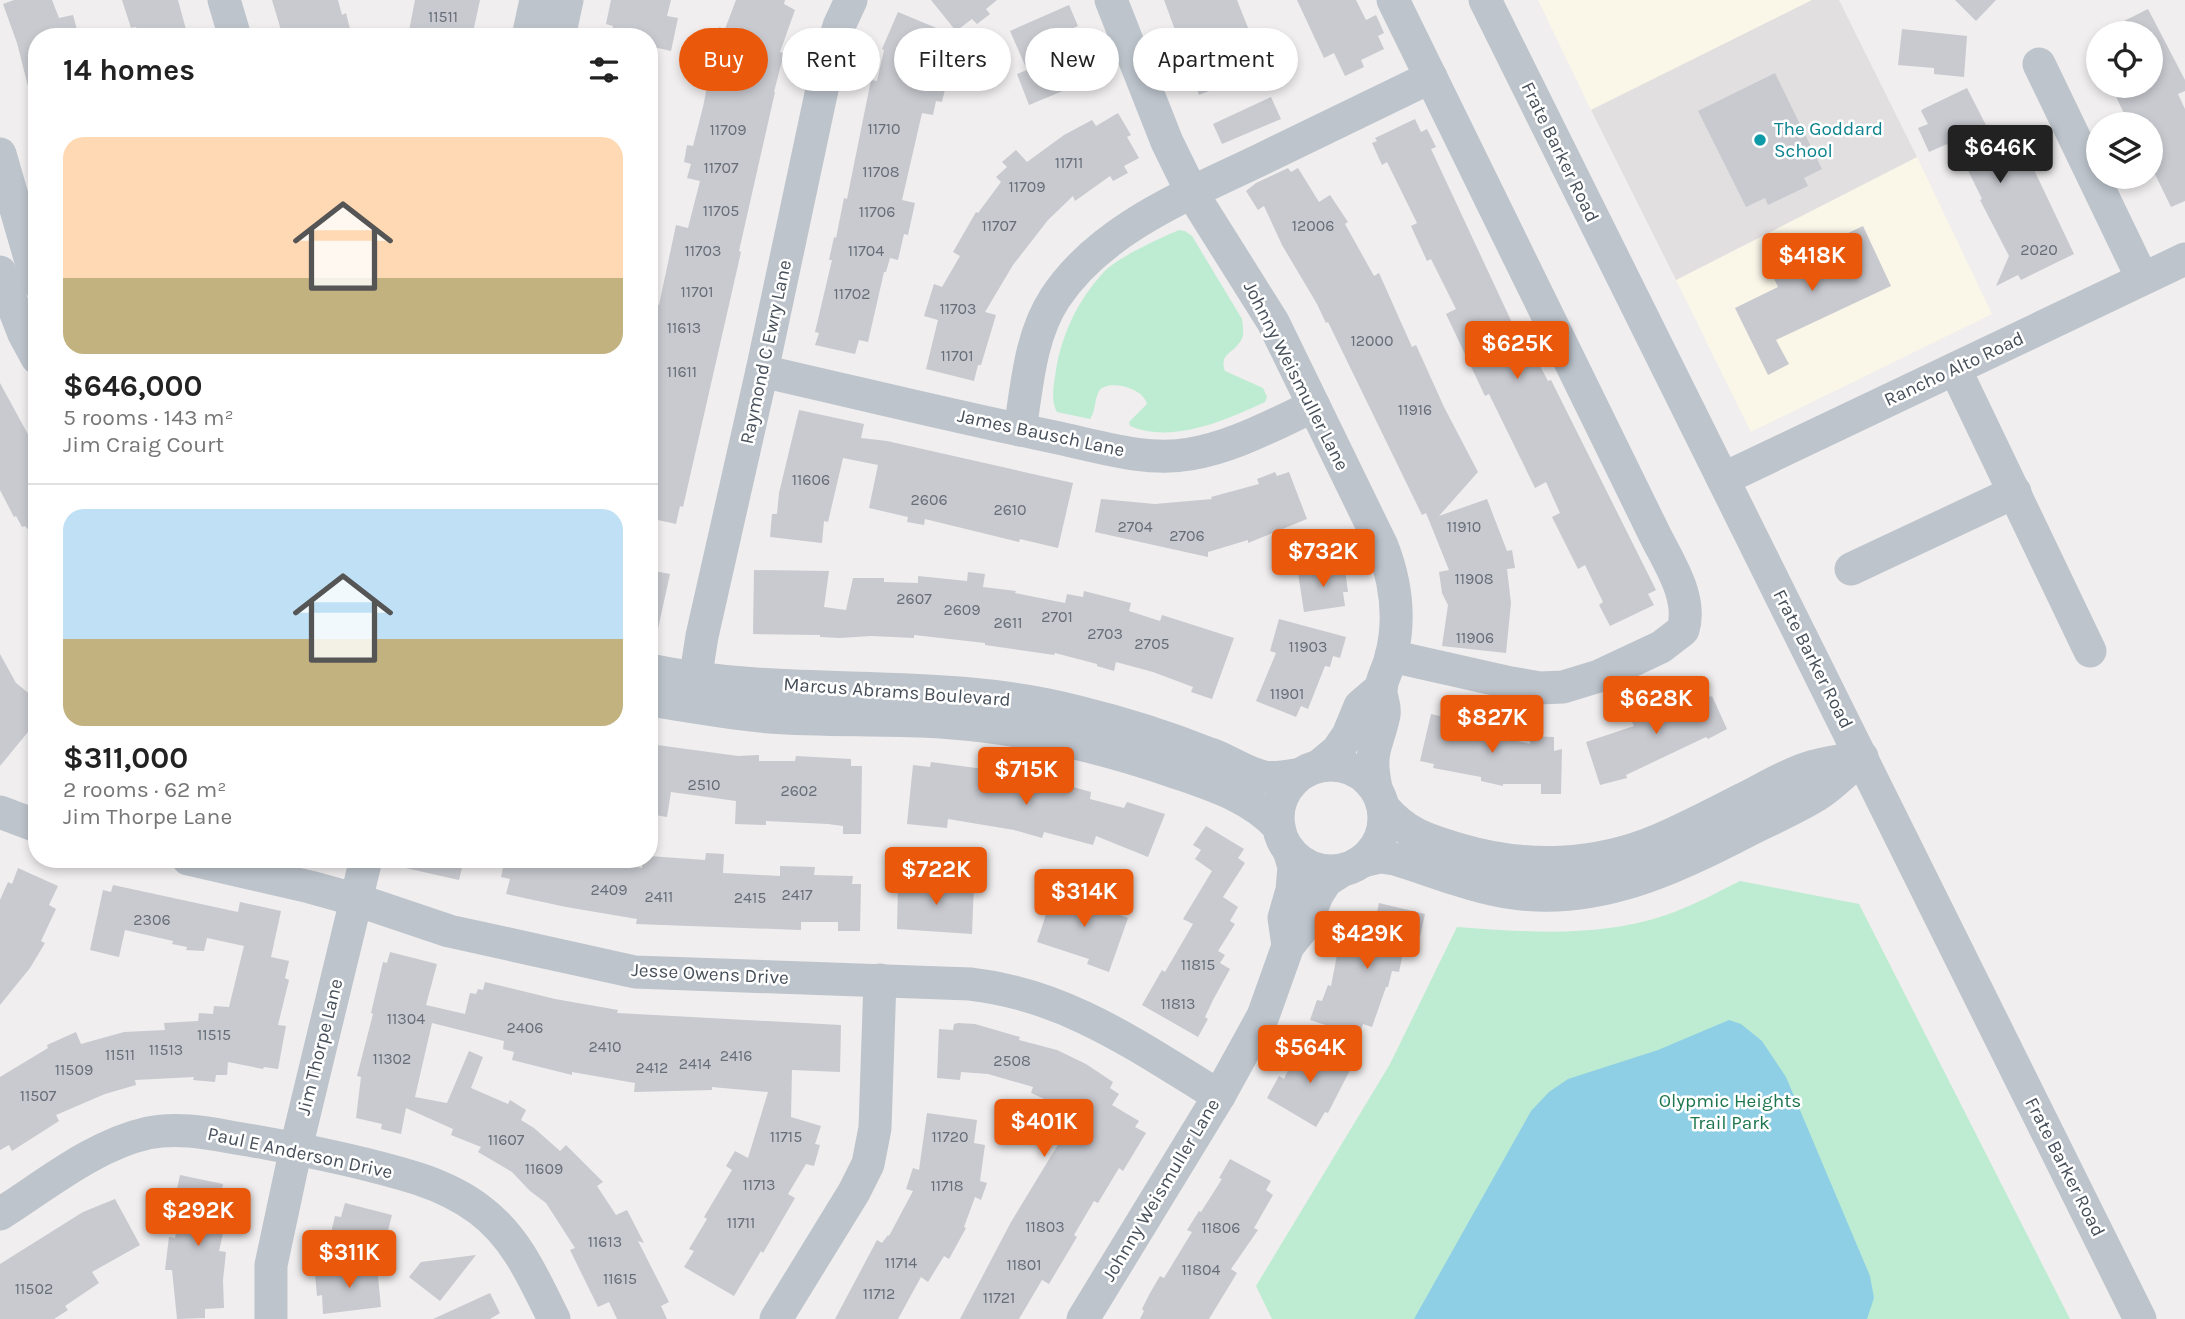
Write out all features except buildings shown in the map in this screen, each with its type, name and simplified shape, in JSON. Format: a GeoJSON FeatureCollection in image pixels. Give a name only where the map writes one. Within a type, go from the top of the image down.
{"type":"FeatureCollection","features":[{"type":"Feature","properties":{"kind":"street"},"geometry":{"type":"LineString","coordinates":[[224,0],[232,28]]}},
{"type":"Feature","properties":{"kind":"street"},"geometry":{"type":"LineString","coordinates":[[530,28],[536,0]]}},
{"type":"Feature","properties":{"kind":"street"},"geometry":{"type":"LineString","coordinates":[[561,28],[567,0]]}},
{"type":"Feature","properties":{"kind":"street","name":"Raymond C Ewry Lane"},"geometry":{"type":"LineString","coordinates":[[692,692],[827,66],[850,0]]}},
{"type":"Feature","properties":{"kind":"street","name":"Johnny Weismuller Lane"},"geometry":{"type":"LineString","coordinates":[[1111,0],[1167,142],[1192,193],[1273,322],[1382,546],[1392,573],[1396,623],[1391,656],[1381,688],[1385,712],[1373,748],[1371,765],[1380,798]]}},
{"type":"Feature","properties":{"kind":"street"},"geometry":{"type":"LineString","coordinates":[[1391,656],[1511,683],[1540,688],[1563,687],[1599,676],[1661,647],[1683,630],[1686,620],[1682,591],[1393,0]]}},
{"type":"Feature","properties":{"kind":"street","name":"Frate Barker Road"},"geometry":{"type":"LineString","coordinates":[[1485,0],[2140,1319]]}},
{"type":"Feature","properties":{"kind":"street"},"geometry":{"type":"LineString","coordinates":[[2039,64],[2142,278]]}},
{"type":"Feature","properties":{"kind":"street"},"geometry":{"type":"LineString","coordinates":[[1020,430],[1039,330],[1054,300],[1093,253],[1143,220],[1192,193],[1431,77]]}},
{"type":"Feature","properties":{"kind":"street"},"geometry":{"type":"LineString","coordinates":[[1,159],[28,251]]}},
{"type":"Feature","properties":{"kind":"street","name":"Rancho Alto Road"},"geometry":{"type":"LineString","coordinates":[[1723,479],[2185,259]]}},
{"type":"Feature","properties":{"kind":"street"},"geometry":{"type":"LineString","coordinates":[[0,272],[28,341]]}},
{"type":"Feature","properties":{"kind":"street"},"geometry":{"type":"LineString","coordinates":[[1955,369],[2090,651]]}},
{"type":"Feature","properties":{"kind":"street","name":"James Bausch Lane"},"geometry":{"type":"LineString","coordinates":[[762,371],[1110,449],[1170,457],[1191,454],[1237,440],[1314,405]]}},
{"type":"Feature","properties":{"kind":"street"},"geometry":{"type":"LineString","coordinates":[[1851,569],[2015,492]]}},
{"type":"Feature","properties":{"kind":"street","name":"Marcus Abrams Boulevard"},"geometry":{"type":"LineString","coordinates":[[658,675],[692,692],[713,711],[774,717],[981,726],[1066,740],[1138,760],[1236,795],[1265,811],[1284,839]]}},
{"type":"Feature","properties":{"kind":"street","name":"Marcus Abrams Boulevard"},"geometry":{"type":"LineString","coordinates":[[658,698],[756,684],[983,694],[1077,711],[1154,734],[1264,777],[1282,778],[1310,770]]}},
{"type":"Feature","properties":{"kind":"street","name":"Johnny Weismuller Lane"},"geometry":{"type":"LineString","coordinates":[[1310,770],[1337,751],[1348,736],[1360,706],[1381,688]]}},
{"type":"Feature","properties":{"kind":"street"},"geometry":{"type":"LineString","coordinates":[[1862,757],[1819,794],[1693,859],[1654,876],[1596,891],[1554,895],[1514,893],[1478,886],[1395,859],[1380,858],[1328,871],[1313,868],[1300,861],[1284,839],[1278,812],[1282,797],[1290,784],[1310,770],[1335,764],[1351,768],[1365,776],[1395,821],[1421,838],[1482,856],[1533,862],[1595,859],[1626,852],[1659,840],[1808,768],[1862,757]]}},
{"type":"Feature","properties":{"kind":"street"},"geometry":{"type":"LineString","coordinates":[[1353,865],[1374,850],[1381,837],[1385,823],[1380,798]]}},
{"type":"Feature","properties":{"kind":"street"},"geometry":{"type":"LineString","coordinates":[[0,812],[28,823]]}},
{"type":"Feature","properties":{"kind":"street","name":"Johnny Weismuller Lane"},"geometry":{"type":"LineString","coordinates":[[1284,839],[1293,867],[1292,890],[1284,918],[1288,946]]}},
{"type":"Feature","properties":{"kind":"street","name":"Johnny Weismuller Lane"},"geometry":{"type":"LineString","coordinates":[[1083,1319],[1219,1096],[1264,1016],[1288,946],[1305,925],[1317,895],[1326,881],[1353,865]]}},
{"type":"Feature","properties":{"kind":"street","name":"Jesse Owens Drive"},"geometry":{"type":"LineString","coordinates":[[227,868],[357,900],[449,932],[635,972],[880,980],[1004,988],[1060,1005],[1107,1028],[1219,1096]]}},
{"type":"Feature","properties":{"kind":"street","name":"Jim Thorpe Lane"},"geometry":{"type":"LineString","coordinates":[[271,1319],[271,1265],[296,1148],[364,868]]}},
{"type":"Feature","properties":{"kind":"street"},"geometry":{"type":"LineString","coordinates":[[776,1319],[854,1192],[868,1164],[875,1128],[880,980]]}},
{"type":"Feature","properties":{"kind":"street","name":"Paul E Anderson Drive"},"geometry":{"type":"LineString","coordinates":[[0,1214],[88,1158],[148,1133],[199,1132],[296,1148],[421,1180],[468,1201],[508,1236],[530,1271],[554,1319]]}},
{"type":"Feature","properties":{"kind":"shaded area"},"geometry":{"type":"Polygon","coordinates":[[[1538,0],[1812,0],[1591,110],[1538,0]]]}},
{"type":"Feature","properties":{"kind":"shaded area"},"geometry":{"type":"Polygon","coordinates":[[[1812,0],[1839,0],[1917,157],[1676,280],[1591,110],[1812,0]]]}},
{"type":"Feature","properties":{"kind":"shaded area"},"geometry":{"type":"Polygon","coordinates":[[[1917,157],[1992,314],[1751,432],[1676,280],[1917,157]]]}},
{"type":"Feature","properties":{"kind":"green space"},"geometry":{"type":"Polygon","coordinates":[[[1179,230],[1192,236],[1242,319],[1243,337],[1225,358],[1225,371],[1263,388],[1267,397],[1265,402],[1199,428],[1164,432],[1130,426],[1129,422],[1147,404],[1139,393],[1117,385],[1103,387],[1099,391],[1090,419],[1057,412],[1053,392],[1059,357],[1072,318],[1086,294],[1109,267],[1179,230]]]}},
{"type":"Feature","properties":{"kind":"green space","name":"Olypmic Heights Trail Park"},"geometry":{"type":"Polygon","coordinates":[[[1740,881],[1859,904],[2070,1319],[1272,1319],[1256,1286],[1390,1064],[1457,927],[1563,932],[1615,927],[1666,915],[1740,881]]]}},
{"type":"Feature","properties":{"kind":"water"},"geometry":{"type":"Polygon","coordinates":[[[1729,1020],[1741,1024],[1762,1041],[1786,1077],[1870,1276],[1874,1298],[1867,1319],[1414,1319],[1531,1111],[1549,1092],[1568,1079],[1658,1050],[1729,1020]]]}},
{"type":"Feature","properties":{"kind":"place","name":"The Goddard School"},"geometry":{"type":"Point","coordinates":[1760,140]}}]}
